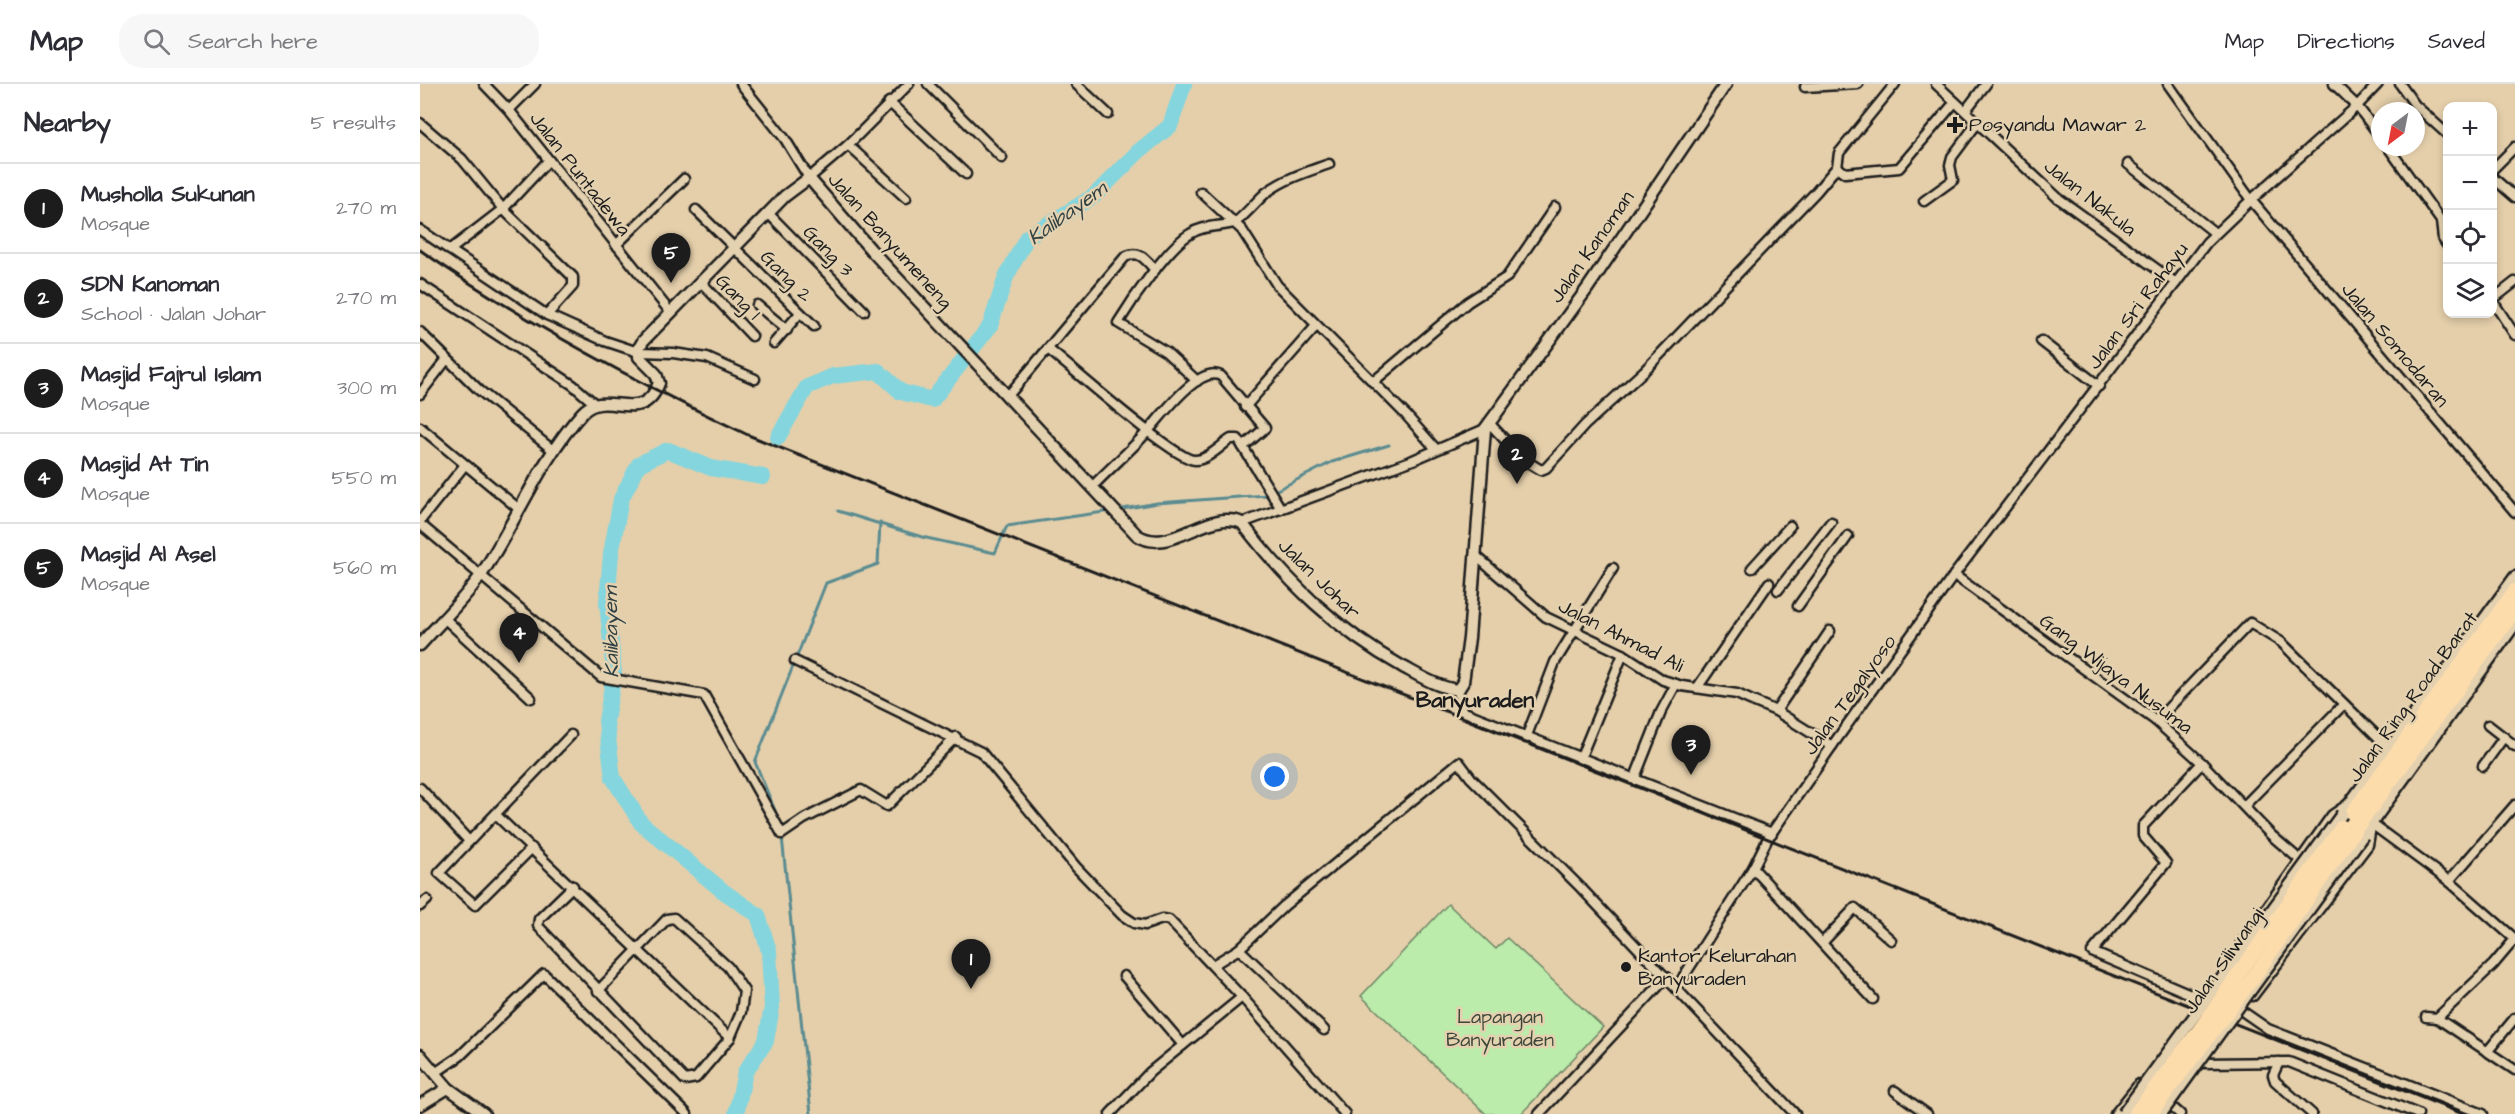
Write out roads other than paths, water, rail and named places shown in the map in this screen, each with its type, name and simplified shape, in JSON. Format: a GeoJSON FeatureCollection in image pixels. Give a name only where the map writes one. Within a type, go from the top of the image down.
{"type":"FeatureCollection","features":[{"type":"Feature","properties":{"kind":"highway","name":"Jalan Ring Road Barat"},"geometry":{"type":"LineString","coordinates":[[2364,814],[2515,591]]}},
{"type":"Feature","properties":{"kind":"highway","name":"Jalan Ring Road Barat"},"geometry":{"type":"LineString","coordinates":[[2351,827],[2364,814],[2493,648],[2515,610]]}},
{"type":"Feature","properties":{"kind":"highway","name":"Jalan Siliwangi"},"geometry":{"type":"LineString","coordinates":[[2135,1114],[2351,827]]}},
{"type":"Feature","properties":{"kind":"highway","name":"Jalan Siliwangi"},"geometry":{"type":"LineString","coordinates":[[2150,1114],[2252,979],[2351,827]]}},
{"type":"Feature","properties":{"kind":"street"},"geometry":{"type":"LineString","coordinates":[[509,110],[535,84]]}},
{"type":"Feature","properties":{"kind":"street"},"geometry":{"type":"LineString","coordinates":[[742,84],[786,139],[809,178],[848,145],[909,84]]}},
{"type":"Feature","properties":{"kind":"street"},"geometry":{"type":"LineString","coordinates":[[928,84],[1002,158]]}},
{"type":"Feature","properties":{"kind":"street"},"geometry":{"type":"LineString","coordinates":[[1076,84],[1108,114]]}},
{"type":"Feature","properties":{"kind":"street","name":"Jalan Kanoman"},"geometry":{"type":"LineString","coordinates":[[1488,427],[1587,289],[1726,84]]}},
{"type":"Feature","properties":{"kind":"street"},"geometry":{"type":"LineString","coordinates":[[1805,87],[1858,84]]}},
{"type":"Feature","properties":{"kind":"street"},"geometry":{"type":"LineString","coordinates":[[1488,427],[1531,465],[1541,470],[1546,468],[1585,425],[1651,364],[1837,167],[1839,153],[1895,84]]}},
{"type":"Feature","properties":{"kind":"street","name":"Jalan Nakula"},"geometry":{"type":"LineString","coordinates":[[1936,84],[2058,198],[2176,283]]}},
{"type":"Feature","properties":{"kind":"street"},"geometry":{"type":"LineString","coordinates":[[1966,110],[1986,84]]}},
{"type":"Feature","properties":{"kind":"street","name":"Jalan Somodaran"},"geometry":{"type":"LineString","coordinates":[[2168,84],[2251,200],[2515,512]]}},
{"type":"Feature","properties":{"kind":"street"},"geometry":{"type":"LineString","coordinates":[[2334,84],[2357,106],[2371,124]]}},
{"type":"Feature","properties":{"kind":"street","name":"Jalan Sri Rahayu"},"geometry":{"type":"LineString","coordinates":[[1954,575],[2215,232],[2357,106],[2378,84]]}},
{"type":"Feature","properties":{"kind":"street"},"geometry":{"type":"LineString","coordinates":[[2400,84],[2415,105],[2443,130]]}},
{"type":"Feature","properties":{"kind":"street","name":"Jalan Puntadewa"},"geometry":{"type":"LineString","coordinates":[[487,85],[671,313]]}},
{"type":"Feature","properties":{"kind":"street"},"geometry":{"type":"LineString","coordinates":[[889,102],[966,174]]}},
{"type":"Feature","properties":{"kind":"street"},"geometry":{"type":"LineString","coordinates":[[1837,167],[1845,173],[1899,168],[1955,102]]}},
{"type":"Feature","properties":{"kind":"street"},"geometry":{"type":"LineString","coordinates":[[420,123],[462,159],[503,209],[574,279],[573,286],[547,315]]}},
{"type":"Feature","properties":{"kind":"street"},"geometry":{"type":"LineString","coordinates":[[1924,201],[1953,180],[1950,160],[1978,123]]}},
{"type":"Feature","properties":{"kind":"street"},"geometry":{"type":"LineString","coordinates":[[848,145],[906,198]]}},
{"type":"Feature","properties":{"kind":"street"},"geometry":{"type":"LineString","coordinates":[[2497,167],[2515,147]]}},
{"type":"Feature","properties":{"kind":"street"},"geometry":{"type":"LineString","coordinates":[[2394,156],[2441,221],[2443,239]]}},
{"type":"Feature","properties":{"kind":"street"},"geometry":{"type":"LineString","coordinates":[[450,250],[503,209],[548,161]]}},
{"type":"Feature","properties":{"kind":"street"},"geometry":{"type":"LineString","coordinates":[[1197,381],[1166,352],[1118,323],[1155,270],[1189,234],[1211,226],[1235,223],[1266,192],[1289,178],[1329,164]]}},
{"type":"Feature","properties":{"kind":"street"},"geometry":{"type":"LineString","coordinates":[[2128,164],[2215,232]]}},
{"type":"Feature","properties":{"kind":"street"},"geometry":{"type":"LineString","coordinates":[[616,245],[684,178]]}},
{"type":"Feature","properties":{"kind":"street","name":"Jalan Banyumeneng"},"geometry":{"type":"LineString","coordinates":[[638,352],[644,341],[700,281],[735,249],[791,190],[809,178],[878,258],[955,338],[1007,397]]}},
{"type":"Feature","properties":{"kind":"street"},"geometry":{"type":"LineString","coordinates":[[2497,180],[2515,196]]}},
{"type":"Feature","properties":{"kind":"street"},"geometry":{"type":"LineString","coordinates":[[1201,192],[1235,223],[1277,285],[1436,449]]}},
{"type":"Feature","properties":{"kind":"street"},"geometry":{"type":"LineString","coordinates":[[1373,382],[1409,349],[1468,302],[1507,277],[1555,207]]}},
{"type":"Feature","properties":{"kind":"street","name":"Gang 2"},"geometry":{"type":"LineString","coordinates":[[696,210],[814,326]]}},
{"type":"Feature","properties":{"kind":"street","name":"Gang 3"},"geometry":{"type":"LineString","coordinates":[[768,213],[864,311]]}},
{"type":"Feature","properties":{"kind":"street"},"geometry":{"type":"LineString","coordinates":[[420,231],[547,315],[605,341],[638,352],[673,352],[707,358],[755,379]]}},
{"type":"Feature","properties":{"kind":"street"},"geometry":{"type":"LineString","coordinates":[[1155,270],[1138,254],[1125,257],[1087,299],[1007,397],[1134,532],[1153,542],[1221,520],[1242,523],[1488,427]]}},
{"type":"Feature","properties":{"kind":"street","name":"Gang 1"},"geometry":{"type":"LineString","coordinates":[[700,281],[752,336]]}},
{"type":"Feature","properties":{"kind":"street"},"geometry":{"type":"LineString","coordinates":[[2497,297],[2515,282]]}},
{"type":"Feature","properties":{"kind":"street"},"geometry":{"type":"LineString","coordinates":[[420,284],[573,386],[597,405]]}},
{"type":"Feature","properties":{"kind":"street"},"geometry":{"type":"LineString","coordinates":[[757,305],[787,330]]}},
{"type":"Feature","properties":{"kind":"street"},"geometry":{"type":"LineString","coordinates":[[2497,306],[2515,335]]}},
{"type":"Feature","properties":{"kind":"street"},"geometry":{"type":"LineString","coordinates":[[774,343],[800,313]]}},
{"type":"Feature","properties":{"kind":"street"},"geometry":{"type":"LineString","coordinates":[[1245,406],[1316,326]]}},
{"type":"Feature","properties":{"kind":"street"},"geometry":{"type":"LineString","coordinates":[[420,332],[479,390],[554,451]]}},
{"type":"Feature","properties":{"kind":"street"},"geometry":{"type":"LineString","coordinates":[[2041,341],[2098,386]]}},
{"type":"Feature","properties":{"kind":"street"},"geometry":{"type":"LineString","coordinates":[[1048,349],[1181,456],[1193,460],[1205,457],[1231,439],[1238,440],[1281,509]]}},
{"type":"Feature","properties":{"kind":"street"},"geometry":{"type":"LineString","coordinates":[[420,645],[482,574],[554,451],[585,411],[597,405],[642,405],[653,398],[659,383],[656,374],[640,361],[638,352]]}},
{"type":"Feature","properties":{"kind":"street"},"geometry":{"type":"LineString","coordinates":[[420,394],[447,359]]}},
{"type":"Feature","properties":{"kind":"street"},"geometry":{"type":"LineString","coordinates":[[1092,487],[1149,430],[1167,408],[1197,381],[1211,374],[1219,374],[1265,428],[1243,447]]}},
{"type":"Feature","properties":{"kind":"street"},"geometry":{"type":"LineString","coordinates":[[420,427],[464,466],[519,509]]}},
{"type":"Feature","properties":{"kind":"street"},"geometry":{"type":"LineString","coordinates":[[1488,427],[1468,649],[1463,682],[1458,690],[1462,711],[1772,833]]}},
{"type":"Feature","properties":{"kind":"street"},"geometry":{"type":"LineString","coordinates":[[464,466],[420,522],[601,677],[704,695],[781,834],[804,819],[861,790],[887,806],[956,737]]}},
{"type":"Feature","properties":{"kind":"street"},"geometry":{"type":"LineString","coordinates":[[1778,590],[1831,522]]}},
{"type":"Feature","properties":{"kind":"street","name":"Jalan Johar"},"geometry":{"type":"LineString","coordinates":[[1242,523],[1303,594],[1339,626],[1364,645],[1427,680],[1458,690]]}},
{"type":"Feature","properties":{"kind":"street"},"geometry":{"type":"LineString","coordinates":[[1752,568],[1790,526]]}},
{"type":"Feature","properties":{"kind":"street"},"geometry":{"type":"LineString","coordinates":[[1798,606],[1848,536]]}},
{"type":"Feature","properties":{"kind":"street","name":"Jalan Ahmad Ali"},"geometry":{"type":"LineString","coordinates":[[1475,555],[1533,608],[1623,654],[1663,680],[1737,694],[1776,711],[1832,746]]}},
{"type":"Feature","properties":{"kind":"street"},"geometry":{"type":"LineString","coordinates":[[1526,738],[1548,678],[1573,630],[1613,568]]}},
{"type":"Feature","properties":{"kind":"street","name":"Gang Wijaya Nusuma"},"geometry":{"type":"LineString","coordinates":[[1954,575],[2156,721],[2202,763],[2271,835],[2300,860]]}},
{"type":"Feature","properties":{"kind":"street","name":"Jalan Tegalyoso"},"geometry":{"type":"LineString","coordinates":[[1677,987],[1753,868],[1772,833],[1954,575]]}},
{"type":"Feature","properties":{"kind":"street"},"geometry":{"type":"LineString","coordinates":[[2106,1114],[2120,1112],[2351,827],[2364,814],[2388,747],[2515,577]]}},
{"type":"Feature","properties":{"kind":"street"},"geometry":{"type":"LineString","coordinates":[[1697,688],[1769,583]]}},
{"type":"Feature","properties":{"kind":"street"},"geometry":{"type":"LineString","coordinates":[[444,618],[531,698]]}},
{"type":"Feature","properties":{"kind":"street"},"geometry":{"type":"LineString","coordinates":[[2156,721],[2250,623],[2281,642],[2388,747]]}},
{"type":"Feature","properties":{"kind":"street"},"geometry":{"type":"LineString","coordinates":[[2493,648],[2515,624]]}},
{"type":"Feature","properties":{"kind":"street"},"geometry":{"type":"LineString","coordinates":[[1776,711],[1830,630]]}},
{"type":"Feature","properties":{"kind":"street"},"geometry":{"type":"LineString","coordinates":[[1580,759],[1623,654]]}},
{"type":"Feature","properties":{"kind":"street"},"geometry":{"type":"LineString","coordinates":[[795,661],[956,737],[987,756],[1076,867],[1122,915],[1145,925],[1162,919],[1169,920],[1213,965],[1345,1114]]}},
{"type":"Feature","properties":{"kind":"street"},"geometry":{"type":"LineString","coordinates":[[1634,780],[1661,712],[1676,684]]}},
{"type":"Feature","properties":{"kind":"street"},"geometry":{"type":"LineString","coordinates":[[2244,806],[2344,704]]}},
{"type":"Feature","properties":{"kind":"street"},"geometry":{"type":"LineString","coordinates":[[2488,725],[2515,746]]}},
{"type":"Feature","properties":{"kind":"street"},"geometry":{"type":"LineString","coordinates":[[431,881],[571,735]]}},
{"type":"Feature","properties":{"kind":"street"},"geometry":{"type":"LineString","coordinates":[[2483,766],[2504,737]]}},
{"type":"Feature","properties":{"kind":"street"},"geometry":{"type":"LineString","coordinates":[[1213,965],[1239,949],[1284,906],[1459,762],[1471,778],[1572,877],[1795,1114]]}},
{"type":"Feature","properties":{"kind":"street"},"geometry":{"type":"LineString","coordinates":[[2202,763],[2143,825],[2143,836],[2166,863],[2092,952],[2203,1000],[2242,1011],[2268,1029],[2483,1114]]}},
{"type":"Feature","properties":{"kind":"street"},"geometry":{"type":"LineString","coordinates":[[420,788],[470,842]]}},
{"type":"Feature","properties":{"kind":"street"},"geometry":{"type":"LineString","coordinates":[[2449,881],[2515,805]]}},
{"type":"Feature","properties":{"kind":"street"},"geometry":{"type":"LineString","coordinates":[[496,814],[730,1038]]}},
{"type":"Feature","properties":{"kind":"street"},"geometry":{"type":"LineString","coordinates":[[2242,1011],[2368,845],[2364,814]]}},
{"type":"Feature","properties":{"kind":"street"},"geometry":{"type":"LineString","coordinates":[[2203,1000],[2332,815],[2364,814],[2449,881],[2515,939],[2493,965],[2437,1018]]}},
{"type":"Feature","properties":{"kind":"street"},"geometry":{"type":"LineString","coordinates":[[2161,1114],[2351,827]]}},
{"type":"Feature","properties":{"kind":"street"},"geometry":{"type":"LineString","coordinates":[[439,873],[472,904],[477,904],[532,848]]}},
{"type":"Feature","properties":{"kind":"street"},"geometry":{"type":"LineString","coordinates":[[1753,868],[1873,999]]}},
{"type":"Feature","properties":{"kind":"street"},"geometry":{"type":"LineString","coordinates":[[573,886],[539,919],[538,926],[598,991],[686,1080],[696,1078],[730,1038],[744,1001],[744,991],[728,967],[674,918],[667,919],[598,991]]}},
{"type":"Feature","properties":{"kind":"street"},"geometry":{"type":"LineString","coordinates":[[1822,943],[1855,908],[1891,940]]}},
{"type":"Feature","properties":{"kind":"street"},"geometry":{"type":"LineString","coordinates":[[1239,949],[1324,1030]]}},
{"type":"Feature","properties":{"kind":"street"},"geometry":{"type":"LineString","coordinates":[[435,1072],[460,1056],[544,974],[687,1114]]}},
{"type":"Feature","properties":{"kind":"street"},"geometry":{"type":"LineString","coordinates":[[1124,976],[1183,1045]]}},
{"type":"Feature","properties":{"kind":"street"},"geometry":{"type":"LineString","coordinates":[[1539,1114],[1604,1041],[1667,977]]}},
{"type":"Feature","properties":{"kind":"street"},"geometry":{"type":"LineString","coordinates":[[1110,1114],[1150,1071],[1242,997]]}},
{"type":"Feature","properties":{"kind":"street"},"geometry":{"type":"LineString","coordinates":[[2426,1017],[2437,1018],[2515,1070]]}},
{"type":"Feature","properties":{"kind":"street"},"geometry":{"type":"LineString","coordinates":[[2487,1052],[2515,1018]]}},
{"type":"Feature","properties":{"kind":"street"},"geometry":{"type":"LineString","coordinates":[[2120,1112],[2173,1041],[2181,1039],[2194,1042],[2203,1054],[2203,1063],[2169,1111],[2180,1114]]}},
{"type":"Feature","properties":{"kind":"street"},"geometry":{"type":"LineString","coordinates":[[420,1054],[448,1088],[484,1114]]}},
{"type":"Feature","properties":{"kind":"street"},"geometry":{"type":"LineString","coordinates":[[2279,1062],[2273,1075],[2275,1081],[2312,1114]]}},
{"type":"Feature","properties":{"kind":"street"},"geometry":{"type":"LineString","coordinates":[[2203,1063],[2289,1062],[2418,1114]]}},
{"type":"Feature","properties":{"kind":"street"},"geometry":{"type":"LineString","coordinates":[[420,1105],[448,1088]]}},
{"type":"Feature","properties":{"kind":"street"},"geometry":{"type":"LineString","coordinates":[[1895,1091],[1927,1114]]}},
{"type":"Feature","properties":{"kind":"waterway","name":"Kalibayem"},"geometry":{"type":"LineString","coordinates":[[778,437],[807,387],[833,376],[878,371],[901,392],[932,400],[990,326],[1006,277],[1027,237],[1094,196],[1139,151],[1170,126],[1184,84]]}},
{"type":"Feature","properties":{"kind":"waterway"},"geometry":{"type":"LineString","coordinates":[[1117,510],[1157,503],[1267,495],[1332,462],[1389,445]]}},
{"type":"Feature","properties":{"kind":"waterway","name":"Kalibayem"},"geometry":{"type":"LineString","coordinates":[[736,1114],[745,1072],[766,1041],[772,1007],[769,951],[758,915],[723,891],[641,823],[613,778],[606,721],[614,674],[607,602],[611,554],[621,499],[639,464],[668,450],[711,468],[763,477]]}},
{"type":"Feature","properties":{"kind":"waterway"},"geometry":{"type":"LineString","coordinates":[[838,511],[922,537],[995,553],[1007,526],[1111,511]]}},
{"type":"Feature","properties":{"kind":"waterway"},"geometry":{"type":"LineString","coordinates":[[781,825],[755,762],[826,583],[878,564],[880,522]]}},
{"type":"Feature","properties":{"kind":"waterway"},"geometry":{"type":"LineString","coordinates":[[782,837],[811,1114]]}},
{"type":"Feature","properties":{"kind":"railway"},"geometry":{"type":"LineString","coordinates":[[420,250],[539,326],[621,372],[748,435],[2463,1114]]}},
{"type":"Feature","properties":{"kind":"place","name":"Posyandu Mawar 2"},"geometry":{"type":"Point","coordinates":[1955,125]}},
{"type":"Feature","properties":{"kind":"place","name":"Masjid Al Asel"},"geometry":{"type":"Point","coordinates":[671,283]}},
{"type":"Feature","properties":{"kind":"place","name":"SDN Kanoman"},"geometry":{"type":"Point","coordinates":[1517,484]}},
{"type":"Feature","properties":{"kind":"place","name":"Masjid At Tin"},"geometry":{"type":"Point","coordinates":[519,663]}},
{"type":"Feature","properties":{"kind":"place","name":"Masjid Fajrul Islam"},"geometry":{"type":"Point","coordinates":[1691,775]}},
{"type":"Feature","properties":{"kind":"place","name":"Kantor Kelurahan Banyuraden"},"geometry":{"type":"Point","coordinates":[1626,967]}},
{"type":"Feature","properties":{"kind":"place","name":"Musholla Sukunan"},"geometry":{"type":"Point","coordinates":[971,989]}},
{"type":"Feature","properties":{"kind":"district","name":"Banyuraden"},"geometry":{"type":"Point","coordinates":[1475,700]}},
{"type":"Feature","properties":{"kind":"park label","name":"Lapangan Banyuraden"},"geometry":{"type":"Point","coordinates":[1500,1028]}}]}
